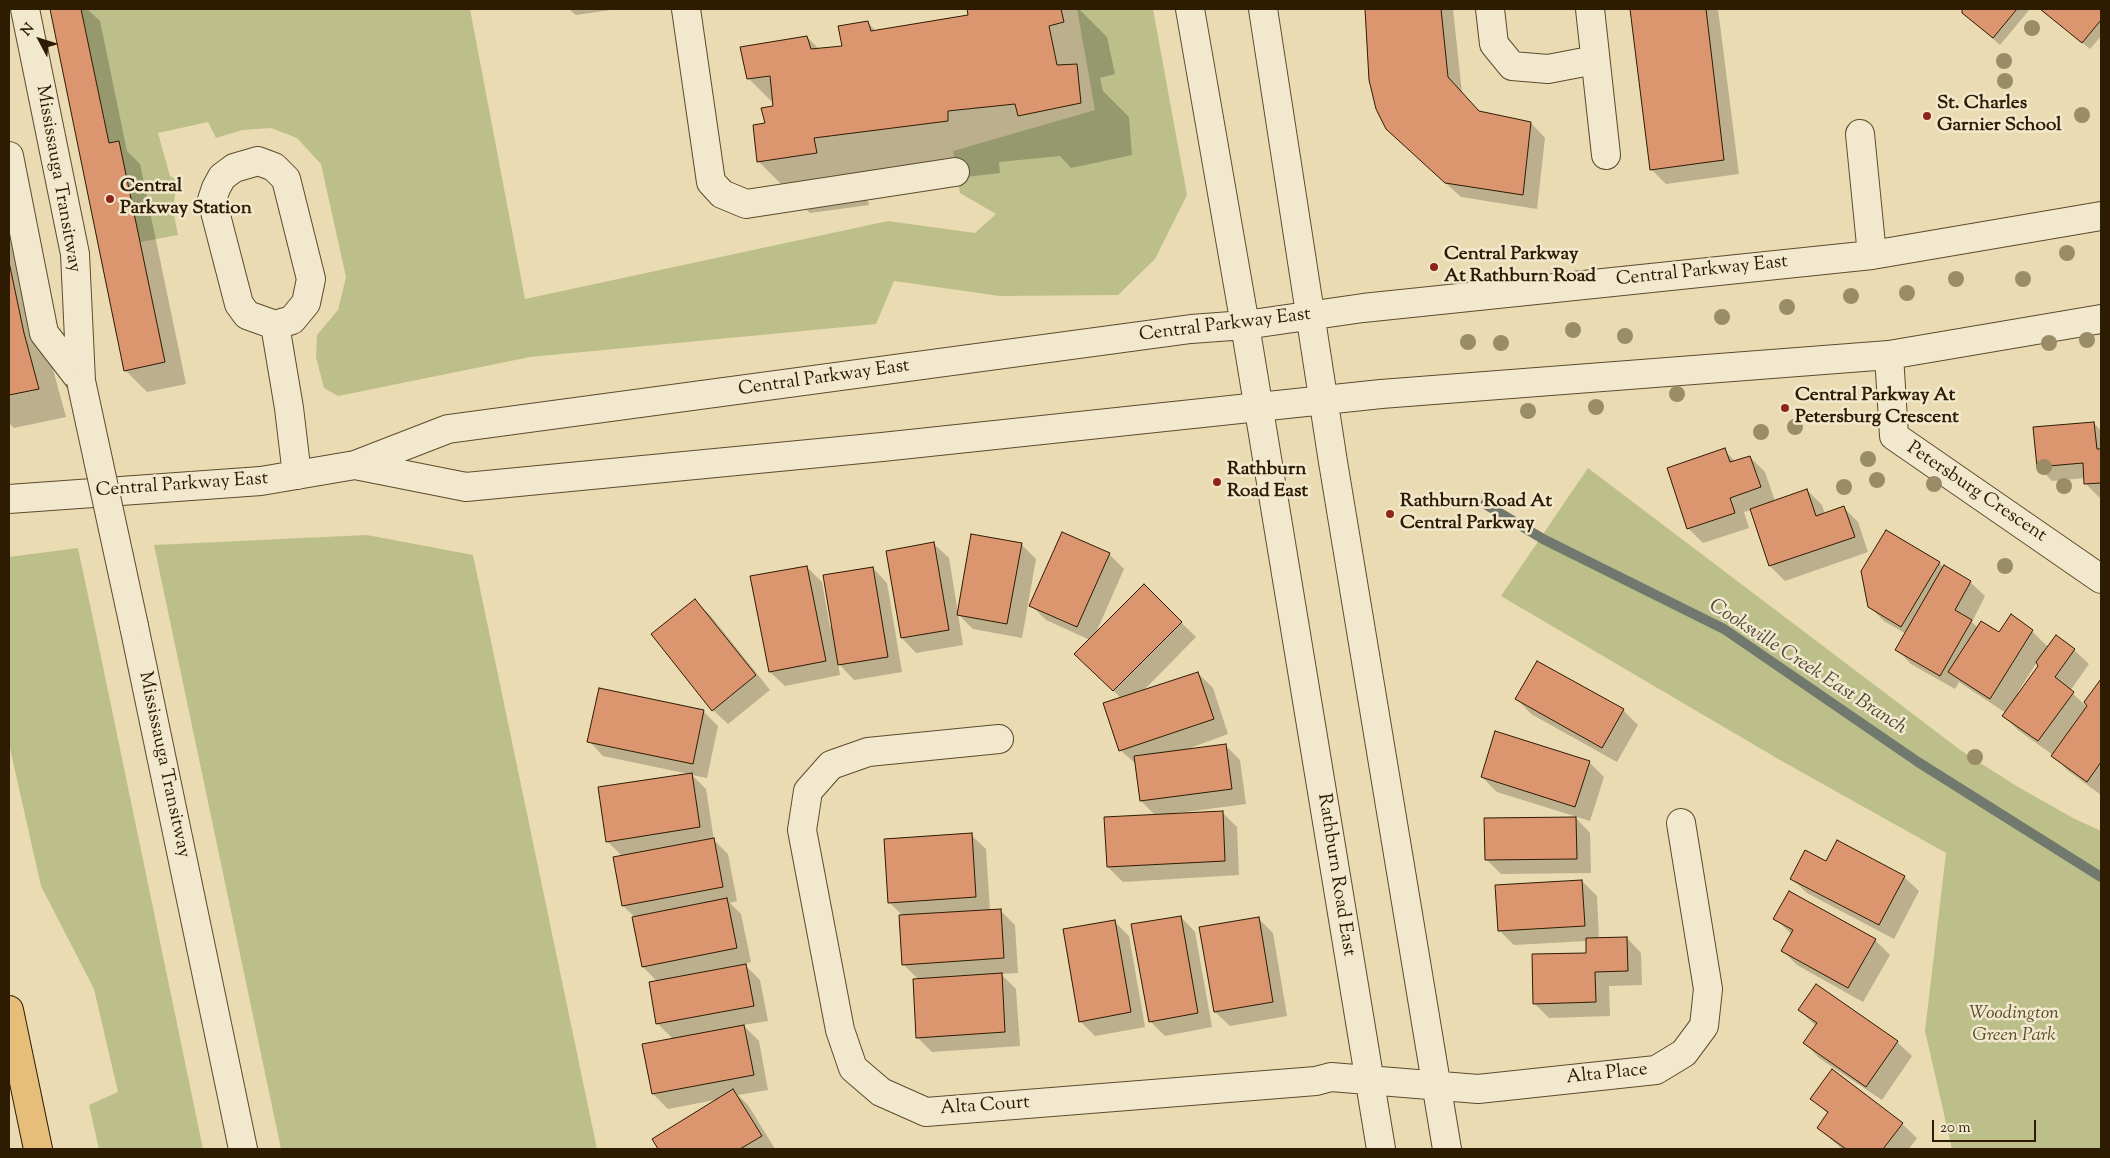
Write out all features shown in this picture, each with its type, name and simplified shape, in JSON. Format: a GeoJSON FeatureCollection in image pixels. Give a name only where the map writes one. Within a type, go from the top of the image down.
{"type":"FeatureCollection","features":[{"type":"Feature","properties":{"kind":"highway"},"geometry":{"type":"LineString","coordinates":[[9,1010],[38,1149]]}},
{"type":"Feature","properties":{"kind":"street","name":"Mississauga Transitway"},"geometry":{"type":"LineString","coordinates":[[25,9],[74,254],[81,381],[243,1149]]}},
{"type":"Feature","properties":{"kind":"street"},"geometry":{"type":"LineString","coordinates":[[686,9],[711,182],[722,194],[746,204],[955,172]]}},
{"type":"Feature","properties":{"kind":"street","name":"Rathburn Road East"},"geometry":{"type":"LineString","coordinates":[[1190,9],[1381,1149]]}},
{"type":"Feature","properties":{"kind":"street"},"geometry":{"type":"LineString","coordinates":[[1263,9],[1324,400],[1447,1149]]}},
{"type":"Feature","properties":{"kind":"street"},"geometry":{"type":"LineString","coordinates":[[1490,9],[1494,44],[1512,66],[1548,69],[1595,60]]}},
{"type":"Feature","properties":{"kind":"street"},"geometry":{"type":"LineString","coordinates":[[1590,9],[1606,155]]}},
{"type":"Feature","properties":{"kind":"street"},"geometry":{"type":"LineString","coordinates":[[1860,134],[1872,255]]}},
{"type":"Feature","properties":{"kind":"street","name":"Mississauga Transitway"},"geometry":{"type":"LineString","coordinates":[[9,156],[44,333],[81,381]]}},
{"type":"Feature","properties":{"kind":"street"},"geometry":{"type":"LineString","coordinates":[[258,162],[274,167],[286,179],[311,279],[306,303],[292,320],[275,325],[247,315],[239,304],[212,200],[222,177],[234,168],[258,162]]}},
{"type":"Feature","properties":{"kind":"street","name":"Central Parkway East"},"geometry":{"type":"LineString","coordinates":[[9,498],[261,480],[355,465],[448,429],[1190,329],[1244,325],[1363,308],[1872,255],[2101,216]]}},
{"type":"Feature","properties":{"kind":"street","name":"Central Parkway East"},"geometry":{"type":"LineString","coordinates":[[355,465],[466,487],[891,446],[1381,394],[1890,355],[2101,319]]}},
{"type":"Feature","properties":{"kind":"street"},"geometry":{"type":"LineString","coordinates":[[275,325],[289,408],[297,475]]}},
{"type":"Feature","properties":{"kind":"street","name":"Petersburg Crescent"},"geometry":{"type":"LineString","coordinates":[[1890,355],[1894,436],[2101,579]]}},
{"type":"Feature","properties":{"kind":"street","name":"Alta Court"},"geometry":{"type":"LineString","coordinates":[[999,739],[868,752],[832,765],[808,791],[802,830],[840,1030],[853,1068],[881,1092],[926,1112],[1316,1081],[1331,1077],[1436,1085]]}},
{"type":"Feature","properties":{"kind":"street","name":"Alta Place"},"geometry":{"type":"LineString","coordinates":[[1436,1085],[1478,1089],[1656,1070],[1684,1053],[1704,1026],[1708,989],[1681,823]]}},
{"type":"Feature","properties":{"kind":"green space"},"geometry":{"type":"Polygon","coordinates":[[[81,9],[470,9],[525,299],[888,221],[975,233],[996,214],[960,193],[953,151],[1095,110],[1077,9],[1153,9],[1187,195],[1155,259],[1118,295],[1000,296],[894,281],[876,324],[530,357],[338,396],[324,388],[316,357],[317,335],[338,310],[346,277],[321,164],[297,138],[271,128],[242,130],[216,138],[208,122],[158,133],[170,176],[177,180],[173,210],[178,235],[140,242],[109,143],[81,9]]]}},
{"type":"Feature","properties":{"kind":"green space","name":"Woodington Green Park"},"geometry":{"type":"Polygon","coordinates":[[[1588,468],[1963,752],[2018,787],[2073,818],[2101,831],[2101,1149],[1952,1149],[1925,1031],[1946,853],[1780,760],[1501,596],[1588,468]]]}},
{"type":"Feature","properties":{"kind":"green space"},"geometry":{"type":"Polygon","coordinates":[[[367,535],[473,555],[597,1149],[281,1149],[154,545],[367,535]]]}},
{"type":"Feature","properties":{"kind":"green space"},"geometry":{"type":"Polygon","coordinates":[[[78,548],[203,1149],[99,1149],[89,1105],[118,1092],[94,989],[41,886],[9,744],[9,557],[78,548]]]}},
{"type":"Feature","properties":{"kind":"building","name":"Central Parkway Station"},"geometry":{"type":"Polygon","coordinates":[[[50,9],[81,9],[109,143],[119,141],[165,362],[124,371],[50,9]]]}},
{"type":"Feature","properties":{"kind":"building"},"geometry":{"type":"Polygon","coordinates":[[[967,9],[1061,9],[1064,22],[1049,26],[1057,65],[1077,64],[1081,103],[1018,116],[1015,104],[948,111],[948,121],[814,138],[817,153],[757,162],[753,125],[765,123],[761,108],[773,106],[770,76],[747,79],[740,47],[807,36],[811,49],[842,46],[838,26],[868,21],[871,31],[968,15],[967,9]]]}},
{"type":"Feature","properties":{"kind":"building"},"geometry":{"type":"Polygon","coordinates":[[[1365,9],[1441,9],[1448,77],[1479,111],[1531,122],[1523,195],[1445,183],[1386,129],[1376,109],[1369,80],[1365,9]]]}},
{"type":"Feature","properties":{"kind":"building"},"geometry":{"type":"Polygon","coordinates":[[[1630,9],[1706,9],[1724,160],[1650,170],[1630,9]]]}},
{"type":"Feature","properties":{"kind":"building"},"geometry":{"type":"Polygon","coordinates":[[[1962,9],[2017,9],[1993,38],[1962,13],[1962,9]]]}},
{"type":"Feature","properties":{"kind":"building"},"geometry":{"type":"Polygon","coordinates":[[[2040,9],[2101,9],[2101,20],[2082,43],[2040,9]]]}},
{"type":"Feature","properties":{"kind":"building"},"geometry":{"type":"Polygon","coordinates":[[[9,262],[24,333],[39,389],[9,395],[9,262]]]}},
{"type":"Feature","properties":{"kind":"building"},"geometry":{"type":"Polygon","coordinates":[[[2094,422],[2097,449],[2101,449],[2101,483],[2084,484],[2083,463],[2037,467],[2033,427],[2094,422]]]}},
{"type":"Feature","properties":{"kind":"building"},"geometry":{"type":"Polygon","coordinates":[[[1725,448],[1730,462],[1750,456],[1761,487],[1730,498],[1735,513],[1687,529],[1667,468],[1725,448]]]}},
{"type":"Feature","properties":{"kind":"building"},"geometry":{"type":"Polygon","coordinates":[[[1807,489],[1816,516],[1844,506],[1855,537],[1769,566],[1750,509],[1807,489]]]}},
{"type":"Feature","properties":{"kind":"building"},"geometry":{"type":"Polygon","coordinates":[[[1886,530],[1940,562],[1901,627],[1868,607],[1861,571],[1886,530]]]}},
{"type":"Feature","properties":{"kind":"building"},"geometry":{"type":"Polygon","coordinates":[[[1062,532],[1110,553],[1077,627],[1029,606],[1062,532]]]}},
{"type":"Feature","properties":{"kind":"building"},"geometry":{"type":"Polygon","coordinates":[[[971,534],[1022,543],[1007,624],[957,615],[971,534]]]}},
{"type":"Feature","properties":{"kind":"building"},"geometry":{"type":"Polygon","coordinates":[[[934,542],[949,630],[901,638],[886,551],[934,542]]]}},
{"type":"Feature","properties":{"kind":"building"},"geometry":{"type":"Polygon","coordinates":[[[1944,565],[1971,581],[1955,610],[1972,620],[1940,676],[1895,650],[1944,565]]]}},
{"type":"Feature","properties":{"kind":"building"},"geometry":{"type":"Polygon","coordinates":[[[807,566],[826,661],[769,672],[750,576],[807,566]]]}},
{"type":"Feature","properties":{"kind":"building"},"geometry":{"type":"Polygon","coordinates":[[[873,567],[888,657],[838,665],[823,575],[873,567]]]}},
{"type":"Feature","properties":{"kind":"building"},"geometry":{"type":"Polygon","coordinates":[[[1144,584],[1182,622],[1113,691],[1074,654],[1144,584]]]}},
{"type":"Feature","properties":{"kind":"building"},"geometry":{"type":"Polygon","coordinates":[[[695,599],[756,675],[712,711],[651,634],[695,599]]]}},
{"type":"Feature","properties":{"kind":"building"},"geometry":{"type":"Polygon","coordinates":[[[2011,614],[2033,630],[1990,699],[1948,672],[1981,621],[1999,632],[2011,614]]]}},
{"type":"Feature","properties":{"kind":"building"},"geometry":{"type":"Polygon","coordinates":[[[2056,635],[2075,649],[2055,677],[2074,692],[2038,741],[2002,716],[2038,666],[2036,662],[2056,635]]]}},
{"type":"Feature","properties":{"kind":"building"},"geometry":{"type":"Polygon","coordinates":[[[1537,661],[1624,709],[1602,748],[1515,699],[1537,661]]]}},
{"type":"Feature","properties":{"kind":"building"},"geometry":{"type":"Polygon","coordinates":[[[1198,672],[1214,719],[1119,751],[1103,703],[1198,672]]]}},
{"type":"Feature","properties":{"kind":"building"},"geometry":{"type":"Polygon","coordinates":[[[2101,679],[2101,762],[2087,782],[2051,756],[2087,706],[2084,702],[2101,679]]]}},
{"type":"Feature","properties":{"kind":"building"},"geometry":{"type":"Polygon","coordinates":[[[599,688],[704,710],[693,764],[587,742],[599,688]]]}},
{"type":"Feature","properties":{"kind":"building"},"geometry":{"type":"Polygon","coordinates":[[[1495,731],[1590,761],[1575,807],[1481,777],[1495,731]]]}},
{"type":"Feature","properties":{"kind":"building"},"geometry":{"type":"Polygon","coordinates":[[[1226,744],[1232,789],[1140,801],[1134,756],[1226,744]]]}},
{"type":"Feature","properties":{"kind":"building"},"geometry":{"type":"Polygon","coordinates":[[[692,773],[700,827],[606,842],[598,787],[692,773]]]}},
{"type":"Feature","properties":{"kind":"building"},"geometry":{"type":"Polygon","coordinates":[[[1223,811],[1225,861],[1107,867],[1104,817],[1223,811]]]}},
{"type":"Feature","properties":{"kind":"building"},"geometry":{"type":"Polygon","coordinates":[[[1576,817],[1577,859],[1485,860],[1484,818],[1576,817]]]}},
{"type":"Feature","properties":{"kind":"building"},"geometry":{"type":"Polygon","coordinates":[[[972,833],[976,897],[888,903],[884,839],[972,833]]]}},
{"type":"Feature","properties":{"kind":"building"},"geometry":{"type":"Polygon","coordinates":[[[714,838],[723,887],[622,906],[613,857],[714,838]]]}},
{"type":"Feature","properties":{"kind":"building"},"geometry":{"type":"Polygon","coordinates":[[[1837,840],[1905,876],[1879,925],[1790,879],[1805,850],[1826,861],[1837,840]]]}},
{"type":"Feature","properties":{"kind":"building"},"geometry":{"type":"Polygon","coordinates":[[[1582,880],[1585,926],[1498,931],[1495,885],[1582,880]]]}},
{"type":"Feature","properties":{"kind":"building"},"geometry":{"type":"Polygon","coordinates":[[[1789,891],[1876,939],[1848,988],[1781,951],[1793,930],[1773,919],[1789,891]]]}},
{"type":"Feature","properties":{"kind":"building"},"geometry":{"type":"Polygon","coordinates":[[[727,898],[737,948],[642,967],[632,917],[727,898]]]}},
{"type":"Feature","properties":{"kind":"building"},"geometry":{"type":"Polygon","coordinates":[[[1001,909],[1004,958],[902,965],[899,915],[1001,909]]]}},
{"type":"Feature","properties":{"kind":"building"},"geometry":{"type":"Polygon","coordinates":[[[1181,916],[1198,1013],[1149,1022],[1131,924],[1181,916]]]}},
{"type":"Feature","properties":{"kind":"building"},"geometry":{"type":"Polygon","coordinates":[[[1259,917],[1273,1002],[1214,1012],[1199,927],[1259,917]]]}},
{"type":"Feature","properties":{"kind":"building"},"geometry":{"type":"Polygon","coordinates":[[[1115,920],[1131,1012],[1079,1022],[1063,929],[1115,920]]]}},
{"type":"Feature","properties":{"kind":"building"},"geometry":{"type":"Polygon","coordinates":[[[1627,937],[1628,971],[1595,972],[1596,1002],[1533,1004],[1532,954],[1586,953],[1586,938],[1627,937]]]}},
{"type":"Feature","properties":{"kind":"building"},"geometry":{"type":"Polygon","coordinates":[[[746,964],[754,1006],[656,1024],[649,982],[746,964]]]}},
{"type":"Feature","properties":{"kind":"building"},"geometry":{"type":"Polygon","coordinates":[[[1002,973],[1005,1032],[916,1038],[913,979],[1002,973]]]}},
{"type":"Feature","properties":{"kind":"building"},"geometry":{"type":"Polygon","coordinates":[[[1816,984],[1898,1041],[1866,1087],[1803,1043],[1817,1023],[1798,1010],[1816,984]]]}},
{"type":"Feature","properties":{"kind":"building"},"geometry":{"type":"Polygon","coordinates":[[[744,1025],[754,1075],[652,1094],[642,1044],[744,1025]]]}},
{"type":"Feature","properties":{"kind":"building"},"geometry":{"type":"Polygon","coordinates":[[[1832,1069],[1903,1123],[1883,1149],[1846,1149],[1817,1128],[1828,1112],[1810,1099],[1832,1069]]]}},
{"type":"Feature","properties":{"kind":"building"},"geometry":{"type":"Polygon","coordinates":[[[733,1089],[762,1136],[740,1149],[658,1149],[652,1139],[733,1089]]]}},
{"type":"Feature","properties":{"kind":"waterway","name":"Cooksville Creek East Branch"},"geometry":{"type":"LineString","coordinates":[[1485,504],[1543,539],[1724,629],[1918,762],[2101,877]]}},
{"type":"Feature","properties":{"kind":"place","name":"St. Charles Garnier School"},"geometry":{"type":"Point","coordinates":[1927,116]}},
{"type":"Feature","properties":{"kind":"place","name":"Central Parkway Station"},"geometry":{"type":"Point","coordinates":[110,199]}},
{"type":"Feature","properties":{"kind":"place","name":"Central Parkway At Rathburn Road"},"geometry":{"type":"Point","coordinates":[1434,267]}},
{"type":"Feature","properties":{"kind":"place","name":"Central Parkway At Petersburg Crescent"},"geometry":{"type":"Point","coordinates":[1785,408]}},
{"type":"Feature","properties":{"kind":"place","name":"Rathburn Road East"},"geometry":{"type":"Point","coordinates":[1217,482]}},
{"type":"Feature","properties":{"kind":"place","name":"Rathburn Road At Central Parkway"},"geometry":{"type":"Point","coordinates":[1390,514]}}]}
